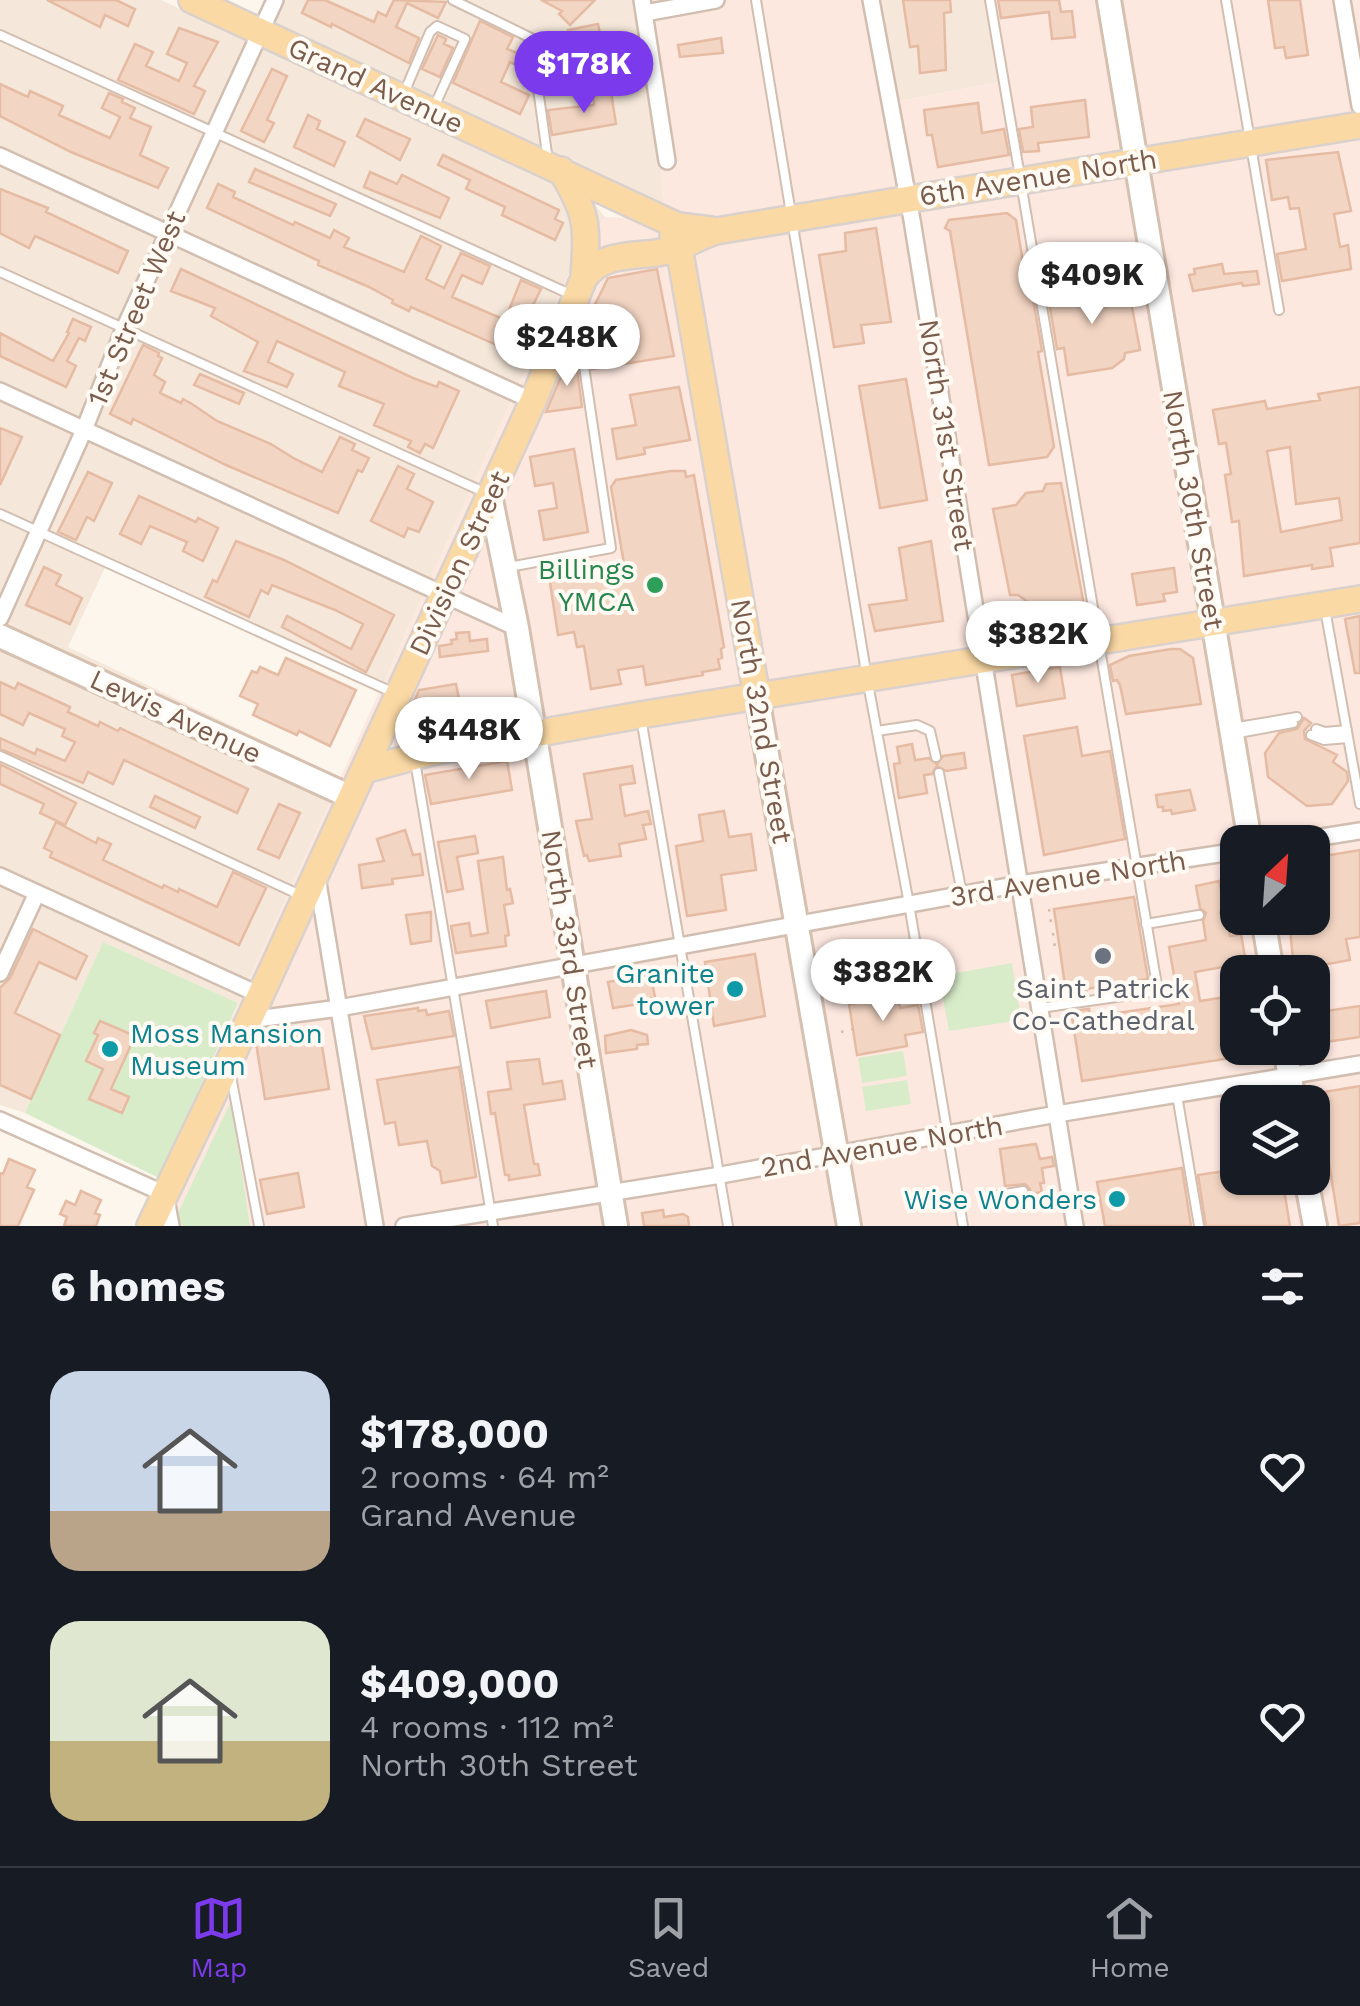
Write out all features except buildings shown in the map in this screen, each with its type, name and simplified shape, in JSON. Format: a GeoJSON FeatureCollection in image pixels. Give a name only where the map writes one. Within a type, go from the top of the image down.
{"type":"FeatureCollection","features":[{"type":"Feature","properties":{"kind":"main road","name":"Grand Avenue"},"geometry":{"type":"LineString","coordinates":[[192,0],[554,168]]}},
{"type":"Feature","properties":{"kind":"main road","name":"6th Avenue North"},"geometry":{"type":"LineString","coordinates":[[576,299],[592,266],[604,260],[679,247],[716,231],[1360,125]]}},
{"type":"Feature","properties":{"kind":"main road","name":"6th Avenue North"},"geometry":{"type":"LineString","coordinates":[[554,168],[678,226],[716,231]]}},
{"type":"Feature","properties":{"kind":"main road","name":"Division Street"},"geometry":{"type":"LineString","coordinates":[[150,1226],[364,770],[576,299],[587,225],[581,203],[554,168]]}},
{"type":"Feature","properties":{"kind":"main road","name":"North 32nd Street"},"geometry":{"type":"LineString","coordinates":[[665,220],[679,247],[757,697]]}},
{"type":"Feature","properties":{"kind":"main road"},"geometry":{"type":"LineString","coordinates":[[364,770],[414,757],[640,716],[1360,598]]}},
{"type":"Feature","properties":{"kind":"street","name":"1st Street West"},"geometry":{"type":"LineString","coordinates":[[0,618],[84,430],[124,329],[275,0]]}},
{"type":"Feature","properties":{"kind":"street"},"geometry":{"type":"LineString","coordinates":[[667,161],[643,6],[716,0]]}},
{"type":"Feature","properties":{"kind":"street","name":"North 31st Street"},"geometry":{"type":"LineString","coordinates":[[871,0],[908,198],[1075,1226]]}},
{"type":"Feature","properties":{"kind":"street","name":"North 30th Street"},"geometry":{"type":"LineString","coordinates":[[1109,0],[1247,825]]}},
{"type":"Feature","properties":{"kind":"street"},"geometry":{"type":"LineString","coordinates":[[1342,0],[1360,106]]}},
{"type":"Feature","properties":{"kind":"street"},"geometry":{"type":"LineString","coordinates":[[0,156],[533,400]]}},
{"type":"Feature","properties":{"kind":"street"},"geometry":{"type":"LineString","coordinates":[[0,391],[518,628]]}},
{"type":"Feature","properties":{"kind":"street","name":"North 33rd Street"},"geometry":{"type":"LineString","coordinates":[[490,495],[518,628],[616,1226]]}},
{"type":"Feature","properties":{"kind":"street","name":"Lewis Avenue"},"geometry":{"type":"LineString","coordinates":[[0,636],[351,797]]}},
{"type":"Feature","properties":{"kind":"street","name":"North 32nd Street"},"geometry":{"type":"LineString","coordinates":[[757,697],[849,1226]]}},
{"type":"Feature","properties":{"kind":"street"},"geometry":{"type":"LineString","coordinates":[[1330,836],[1360,831]]}},
{"type":"Feature","properties":{"kind":"street","name":"3rd Avenue North"},"geometry":{"type":"LineString","coordinates":[[249,1020],[340,1008],[1020,884],[1220,854]]}},
{"type":"Feature","properties":{"kind":"street"},"geometry":{"type":"LineString","coordinates":[[316,873],[375,1226]]}},
{"type":"Feature","properties":{"kind":"street"},"geometry":{"type":"LineString","coordinates":[[0,876],[260,994]]}},
{"type":"Feature","properties":{"kind":"street"},"geometry":{"type":"LineString","coordinates":[[0,974],[37,892]]}},
{"type":"Feature","properties":{"kind":"street","name":"2nd Avenue North"},"geometry":{"type":"LineString","coordinates":[[404,1226],[492,1220],[610,1193],[1360,1064]]}},
{"type":"Feature","properties":{"kind":"street"},"geometry":{"type":"LineString","coordinates":[[1288,1065],[1291,1085]]}},
{"type":"Feature","properties":{"kind":"street"},"geometry":{"type":"LineString","coordinates":[[0,1120],[165,1194],[172,1226]]}},
{"type":"Feature","properties":{"kind":"street"},"geometry":{"type":"LineString","coordinates":[[1309,1195],[1314,1226]]}},
{"type":"Feature","properties":{"kind":"lane"},"geometry":{"type":"LineString","coordinates":[[453,0],[531,38],[554,168]]}},
{"type":"Feature","properties":{"kind":"lane"},"geometry":{"type":"LineString","coordinates":[[756,0],[962,1226]]}},
{"type":"Feature","properties":{"kind":"lane"},"geometry":{"type":"LineString","coordinates":[[990,0],[1158,991],[1040,1008]]}},
{"type":"Feature","properties":{"kind":"lane"},"geometry":{"type":"LineString","coordinates":[[1226,0],[1279,310]]}},
{"type":"Feature","properties":{"kind":"lane"},"geometry":{"type":"LineString","coordinates":[[402,97],[430,32],[437,26],[465,39],[432,111]]}},
{"type":"Feature","properties":{"kind":"lane"},"geometry":{"type":"LineString","coordinates":[[0,35],[576,299],[611,548],[505,568]]}},
{"type":"Feature","properties":{"kind":"lane"},"geometry":{"type":"LineString","coordinates":[[0,272],[490,495]]}},
{"type":"Feature","properties":{"kind":"lane"},"geometry":{"type":"LineString","coordinates":[[0,514],[398,695]]}},
{"type":"Feature","properties":{"kind":"lane"},"geometry":{"type":"LineString","coordinates":[[1324,604],[1360,804]]}},
{"type":"Feature","properties":{"kind":"lane"},"geometry":{"type":"LineString","coordinates":[[640,716],[728,1226]]}},
{"type":"Feature","properties":{"kind":"lane"},"geometry":{"type":"LineString","coordinates":[[1232,731],[1295,720]]}},
{"type":"Feature","properties":{"kind":"lane"},"geometry":{"type":"LineString","coordinates":[[877,731],[917,725],[930,731],[936,757]]}},
{"type":"Feature","properties":{"kind":"lane"},"geometry":{"type":"LineString","coordinates":[[1313,732],[1348,734]]}},
{"type":"Feature","properties":{"kind":"lane"},"geometry":{"type":"LineString","coordinates":[[0,756],[305,897]]}},
{"type":"Feature","properties":{"kind":"lane"},"geometry":{"type":"LineString","coordinates":[[414,757],[492,1220]]}},
{"type":"Feature","properties":{"kind":"lane"},"geometry":{"type":"LineString","coordinates":[[939,772],[962,894]]}},
{"type":"Feature","properties":{"kind":"lane"},"geometry":{"type":"LineString","coordinates":[[1146,924],[1199,915]]}},
{"type":"Feature","properties":{"kind":"lane"},"geometry":{"type":"LineString","coordinates":[[228,1062],[259,1226]]}},
{"type":"Feature","properties":{"kind":"lane"},"geometry":{"type":"LineString","coordinates":[[1177,1094],[1199,1226]]}},
{"type":"Feature","properties":{"kind":"lane"},"geometry":{"type":"LineString","coordinates":[[983,1198],[1023,1191]]}},
{"type":"Feature","properties":{"kind":"path"},"geometry":{"type":"LineString","coordinates":[[1048,909],[1052,924]]}},
{"type":"Feature","properties":{"kind":"path"},"geometry":{"type":"LineString","coordinates":[[1053,933],[1055,948]]}},
{"type":"Feature","properties":{"kind":"path"},"geometry":{"type":"LineString","coordinates":[[842,1032],[853,1029]]}},
{"type":"Feature","properties":{"kind":"shaded area"},"geometry":{"type":"Polygon","coordinates":[[[0,0],[161,0],[589,197],[605,217],[573,265],[382,686],[108,561],[68,647],[341,778],[238,1003],[103,942],[25,1113],[0,1105],[0,0]]]}},
{"type":"Feature","properties":{"kind":"shaded area"},"geometry":{"type":"Polygon","coordinates":[[[275,0],[716,0],[665,220],[260,31],[275,0]]]}},
{"type":"Feature","properties":{"kind":"shaded area"},"geometry":{"type":"Polygon","coordinates":[[[716,0],[871,0],[891,103],[1004,81],[990,0],[1360,0],[1360,1226],[137,1226],[573,265],[605,217],[665,219],[645,13],[716,0]]]}},
{"type":"Feature","properties":{"kind":"shaded area"},"geometry":{"type":"Polygon","coordinates":[[[871,0],[990,0],[1004,81],[890,103],[871,0]]]}},
{"type":"Feature","properties":{"kind":"green space"},"geometry":{"type":"Polygon","coordinates":[[[103,942],[238,1003],[159,1178],[25,1113],[103,942]]]}},
{"type":"Feature","properties":{"kind":"green space"},"geometry":{"type":"Polygon","coordinates":[[[1012,963],[1021,1020],[949,1031],[939,976],[1012,963]]]}},
{"type":"Feature","properties":{"kind":"green space"},"geometry":{"type":"Polygon","coordinates":[[[903,1051],[907,1076],[862,1083],[858,1058],[903,1051]]]}},
{"type":"Feature","properties":{"kind":"green space"},"geometry":{"type":"Polygon","coordinates":[[[907,1080],[911,1104],[866,1111],[862,1087],[907,1080]]]}},
{"type":"Feature","properties":{"kind":"green space"},"geometry":{"type":"Polygon","coordinates":[[[231,1101],[250,1226],[182,1226],[177,1215],[231,1101]]]}},
{"type":"Feature","properties":{"kind":"place","name":"Billings YMCA"},"geometry":{"type":"Point","coordinates":[655,585]}},
{"type":"Feature","properties":{"kind":"place","name":"Saint Patrick Co-Cathedral"},"geometry":{"type":"Point","coordinates":[1103,956]}},
{"type":"Feature","properties":{"kind":"place","name":"Granite tower"},"geometry":{"type":"Point","coordinates":[735,989]}},
{"type":"Feature","properties":{"kind":"place","name":"Moss Mansion Museum"},"geometry":{"type":"Point","coordinates":[110,1049]}},
{"type":"Feature","properties":{"kind":"place","name":"Wise Wonders"},"geometry":{"type":"Point","coordinates":[1117,1199]}}]}
